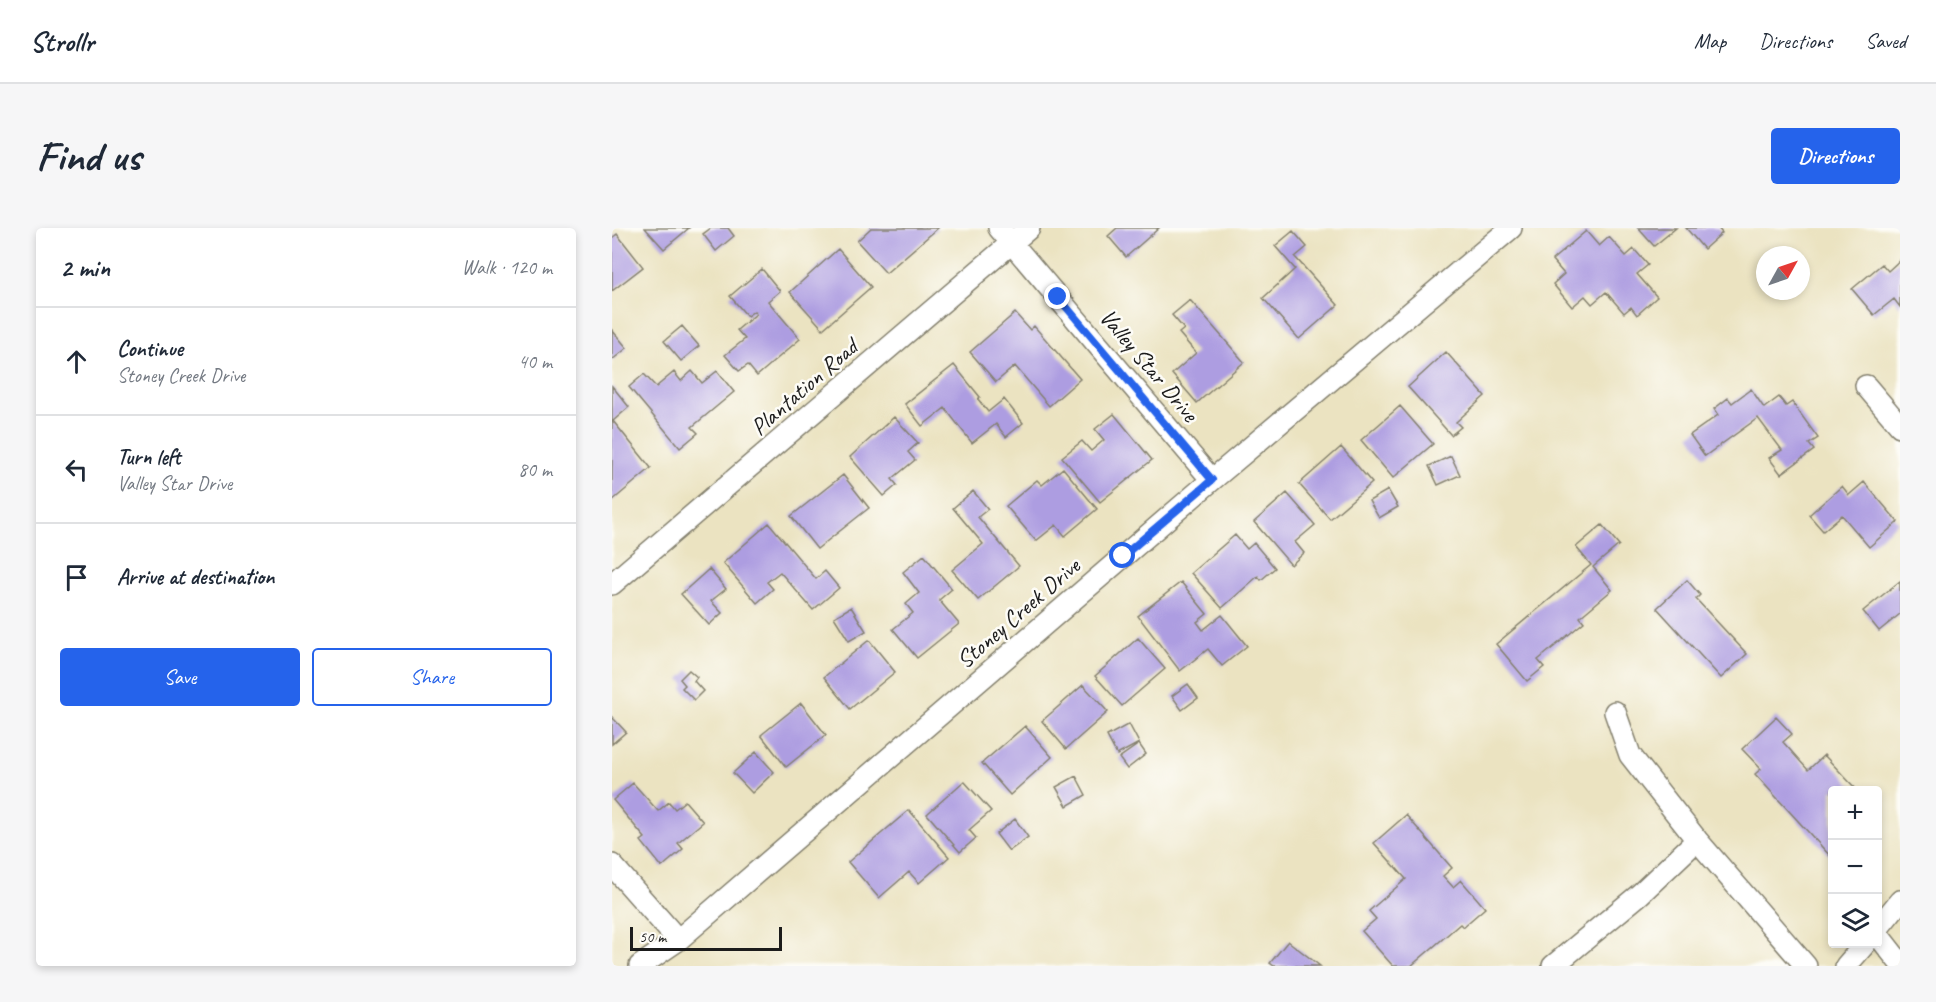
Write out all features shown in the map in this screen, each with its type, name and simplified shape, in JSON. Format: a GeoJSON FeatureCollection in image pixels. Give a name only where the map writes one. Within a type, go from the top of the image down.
{"type":"FeatureCollection","features":[{"type":"Feature","properties":{"kind":"street","name":"Plantation Road"},"geometry":{"type":"LineString","coordinates":[[612,584],[1006,235],[1029,228]]}},
{"type":"Feature","properties":{"kind":"street","name":"Stoney Creek Drive"},"geometry":{"type":"LineString","coordinates":[[640,966],[678,939],[1212,480],[1511,228]]}},
{"type":"Feature","properties":{"kind":"street","name":"Valley Star Drive"},"geometry":{"type":"LineString","coordinates":[[1006,235],[1212,480]]}},
{"type":"Feature","properties":{"kind":"street"},"geometry":{"type":"LineString","coordinates":[[1866,386],[1900,426]]}},
{"type":"Feature","properties":{"kind":"street"},"geometry":{"type":"LineString","coordinates":[[1615,712],[1630,755],[1697,840],[1806,966]]}},
{"type":"Feature","properties":{"kind":"street"},"geometry":{"type":"LineString","coordinates":[[1553,966],[1640,894],[1697,840]]}},
{"type":"Feature","properties":{"kind":"street"},"geometry":{"type":"LineString","coordinates":[[612,865],[678,939]]}},
{"type":"Feature","properties":{"kind":"street"},"geometry":{"type":"LineString","coordinates":[[1882,923],[1900,901]]}},
{"type":"Feature","properties":{"kind":"street"},"geometry":{"type":"LineString","coordinates":[[1882,940],[1900,963]]}},
{"type":"Feature","properties":{"kind":"street"},"geometry":{"type":"LineString","coordinates":[[1846,966],[1862,948]]}},
{"type":"Feature","properties":{"kind":"building"},"geometry":{"type":"Polygon","coordinates":[[[645,228],[689,228],[664,249],[645,228]]]}},
{"type":"Feature","properties":{"kind":"building"},"geometry":{"type":"Polygon","coordinates":[[[711,228],[728,228],[734,236],[716,251],[703,234],[711,228]]]}},
{"type":"Feature","properties":{"kind":"building"},"geometry":{"type":"Polygon","coordinates":[[[871,228],[938,228],[886,273],[857,241],[871,228]]]}},
{"type":"Feature","properties":{"kind":"building"},"geometry":{"type":"Polygon","coordinates":[[[1117,228],[1159,228],[1126,257],[1108,236],[1117,228]]]}},
{"type":"Feature","properties":{"kind":"building"},"geometry":{"type":"Polygon","coordinates":[[[1638,228],[1676,228],[1654,246],[1638,228]]]}},
{"type":"Feature","properties":{"kind":"building"},"geometry":{"type":"Polygon","coordinates":[[[1686,228],[1718,228],[1722,233],[1704,249],[1686,228]]]}},
{"type":"Feature","properties":{"kind":"building"},"geometry":{"type":"Polygon","coordinates":[[[1293,231],[1307,247],[1295,257],[1338,305],[1299,339],[1263,298],[1295,269],[1275,246],[1293,231]]]}},
{"type":"Feature","properties":{"kind":"building"},"geometry":{"type":"Polygon","coordinates":[[[1586,231],[1599,246],[1609,237],[1626,256],[1634,249],[1648,265],[1637,274],[1657,297],[1637,315],[1631,307],[1624,313],[1606,292],[1592,304],[1585,296],[1572,307],[1553,284],[1564,274],[1552,260],[1586,231]]]}},
{"type":"Feature","properties":{"kind":"building"},"geometry":{"type":"Polygon","coordinates":[[[617,234],[643,267],[612,291],[612,238],[617,234]]]}},
{"type":"Feature","properties":{"kind":"building"},"geometry":{"type":"Polygon","coordinates":[[[838,249],[871,287],[823,329],[790,292],[838,249]]]}},
{"type":"Feature","properties":{"kind":"building"},"geometry":{"type":"Polygon","coordinates":[[[1900,260],[1900,307],[1894,299],[1874,315],[1852,289],[1882,264],[1888,271],[1900,260]]]}},
{"type":"Feature","properties":{"kind":"building"},"geometry":{"type":"Polygon","coordinates":[[[762,269],[780,291],[768,301],[800,339],[757,376],[748,365],[739,371],[725,355],[745,339],[737,330],[756,314],[754,311],[747,316],[730,296],[762,269]]]}},
{"type":"Feature","properties":{"kind":"building"},"geometry":{"type":"Polygon","coordinates":[[[1190,300],[1244,362],[1197,403],[1172,374],[1196,353],[1179,333],[1184,329],[1172,315],[1190,300]]]}},
{"type":"Feature","properties":{"kind":"building"},"geometry":{"type":"Polygon","coordinates":[[[1015,313],[1030,330],[1034,326],[1080,379],[1049,406],[1015,366],[996,382],[970,352],[1015,313]]]}},
{"type":"Feature","properties":{"kind":"building"},"geometry":{"type":"Polygon","coordinates":[[[682,326],[699,346],[681,361],[664,341],[682,326]]]}},
{"type":"Feature","properties":{"kind":"building"},"geometry":{"type":"Polygon","coordinates":[[[612,330],[627,348],[612,360],[612,330]]]}},
{"type":"Feature","properties":{"kind":"building"},"geometry":{"type":"Polygon","coordinates":[[[1446,352],[1485,396],[1456,422],[1461,427],[1451,435],[1408,387],[1446,352]]]}},
{"type":"Feature","properties":{"kind":"building"},"geometry":{"type":"Polygon","coordinates":[[[954,365],[980,397],[978,399],[988,412],[1004,399],[1023,423],[1006,437],[996,424],[972,443],[945,408],[922,426],[905,404],[954,365]]]}},
{"type":"Feature","properties":{"kind":"building"},"geometry":{"type":"Polygon","coordinates":[[[692,371],[702,383],[717,371],[734,392],[692,427],[698,433],[680,448],[629,387],[644,374],[656,387],[674,372],[681,381],[692,371]]]}},
{"type":"Feature","properties":{"kind":"building"},"geometry":{"type":"Polygon","coordinates":[[[612,386],[629,407],[613,421],[651,468],[612,501],[612,386]]]}},
{"type":"Feature","properties":{"kind":"building"},"geometry":{"type":"Polygon","coordinates":[[[1751,389],[1764,408],[1779,397],[1786,406],[1792,402],[1818,438],[1809,444],[1814,450],[1781,474],[1769,458],[1782,450],[1758,418],[1705,456],[1690,435],[1718,415],[1714,409],[1728,398],[1732,403],[1751,389]]]}},
{"type":"Feature","properties":{"kind":"building"},"geometry":{"type":"Polygon","coordinates":[[[1400,406],[1433,444],[1393,478],[1361,440],[1400,406]]]}},
{"type":"Feature","properties":{"kind":"building"},"geometry":{"type":"Polygon","coordinates":[[[1114,414],[1152,460],[1100,502],[1062,457],[1082,441],[1091,451],[1104,440],[1095,429],[1114,414]]]}},
{"type":"Feature","properties":{"kind":"building"},"geometry":{"type":"Polygon","coordinates":[[[894,417],[918,443],[908,452],[915,460],[892,479],[897,485],[884,496],[850,457],[894,417]]]}},
{"type":"Feature","properties":{"kind":"building"},"geometry":{"type":"Polygon","coordinates":[[[1341,447],[1372,483],[1330,519],[1299,484],[1341,447]]]}},
{"type":"Feature","properties":{"kind":"building"},"geometry":{"type":"Polygon","coordinates":[[[1451,456],[1460,475],[1438,485],[1429,466],[1451,456]]]}},
{"type":"Feature","properties":{"kind":"building"},"geometry":{"type":"Polygon","coordinates":[[[1063,468],[1097,509],[1065,536],[1056,525],[1036,541],[1006,506],[1037,480],[1042,485],[1063,468]]]}},
{"type":"Feature","properties":{"kind":"building"},"geometry":{"type":"Polygon","coordinates":[[[843,475],[869,508],[817,549],[791,516],[843,475]]]}},
{"type":"Feature","properties":{"kind":"building"},"geometry":{"type":"Polygon","coordinates":[[[1864,482],[1898,522],[1869,547],[1842,515],[1823,531],[1809,515],[1842,486],[1849,495],[1864,482]]]}},
{"type":"Feature","properties":{"kind":"building"},"geometry":{"type":"Polygon","coordinates":[[[1388,490],[1398,507],[1379,518],[1369,501],[1388,490]]]}},
{"type":"Feature","properties":{"kind":"building"},"geometry":{"type":"Polygon","coordinates":[[[973,491],[988,509],[978,517],[1019,566],[978,600],[952,570],[983,544],[953,508],[973,491]]]}},
{"type":"Feature","properties":{"kind":"building"},"geometry":{"type":"Polygon","coordinates":[[[1287,493],[1315,525],[1295,542],[1304,553],[1291,565],[1254,522],[1287,493]]]}},
{"type":"Feature","properties":{"kind":"building"},"geometry":{"type":"Polygon","coordinates":[[[769,523],[816,579],[825,571],[839,588],[813,610],[780,572],[767,582],[773,589],[757,603],[723,563],[769,523]]]}},
{"type":"Feature","properties":{"kind":"building"},"geometry":{"type":"Polygon","coordinates":[[[1602,525],[1619,545],[1593,567],[1612,590],[1580,617],[1584,622],[1538,660],[1544,667],[1527,681],[1496,644],[1591,565],[1576,547],[1602,525]]]}},
{"type":"Feature","properties":{"kind":"building"},"geometry":{"type":"Polygon","coordinates":[[[1235,535],[1247,549],[1254,543],[1275,568],[1261,580],[1258,576],[1222,608],[1191,573],[1235,535]]]}},
{"type":"Feature","properties":{"kind":"building"},"geometry":{"type":"Polygon","coordinates":[[[924,555],[952,589],[939,600],[959,624],[917,658],[893,629],[913,613],[906,604],[919,593],[903,572],[924,555]]]}},
{"type":"Feature","properties":{"kind":"building"},"geometry":{"type":"Polygon","coordinates":[[[709,569],[726,589],[711,601],[722,613],[709,625],[681,594],[709,569]]]}},
{"type":"Feature","properties":{"kind":"building"},"geometry":{"type":"Polygon","coordinates":[[[1687,580],[1700,595],[1696,599],[1747,654],[1721,678],[1657,608],[1687,580]]]}},
{"type":"Feature","properties":{"kind":"building"},"geometry":{"type":"Polygon","coordinates":[[[1900,581],[1900,614],[1879,631],[1863,611],[1900,581]]]}},
{"type":"Feature","properties":{"kind":"building"},"geometry":{"type":"Polygon","coordinates":[[[1181,582],[1207,614],[1197,622],[1203,630],[1222,615],[1247,646],[1222,666],[1208,649],[1180,671],[1138,616],[1181,582]]]}},
{"type":"Feature","properties":{"kind":"building"},"geometry":{"type":"Polygon","coordinates":[[[851,607],[866,631],[849,641],[834,617],[851,607]]]}},
{"type":"Feature","properties":{"kind":"building"},"geometry":{"type":"Polygon","coordinates":[[[1138,638],[1165,669],[1122,706],[1095,676],[1138,638]]]}},
{"type":"Feature","properties":{"kind":"building"},"geometry":{"type":"Polygon","coordinates":[[[869,640],[895,672],[850,709],[824,677],[869,640]]]}},
{"type":"Feature","properties":{"kind":"building"},"geometry":{"type":"Polygon","coordinates":[[[689,670],[697,677],[694,681],[703,691],[694,700],[682,688],[685,685],[680,679],[689,670]]]}},
{"type":"Feature","properties":{"kind":"building"},"geometry":{"type":"Polygon","coordinates":[[[1188,684],[1198,698],[1182,710],[1172,696],[1188,684]]]}},
{"type":"Feature","properties":{"kind":"building"},"geometry":{"type":"Polygon","coordinates":[[[1083,685],[1108,712],[1066,749],[1042,721],[1083,685]]]}},
{"type":"Feature","properties":{"kind":"building"},"geometry":{"type":"Polygon","coordinates":[[[801,703],[826,735],[786,767],[761,735],[801,703]]]}},
{"type":"Feature","properties":{"kind":"building"},"geometry":{"type":"Polygon","coordinates":[[[612,717],[626,732],[612,744],[612,717]]]}},
{"type":"Feature","properties":{"kind":"building"},"geometry":{"type":"Polygon","coordinates":[[[1776,717],[1792,734],[1783,742],[1808,770],[1824,755],[1853,786],[1828,786],[1828,854],[1755,774],[1761,769],[1742,749],[1776,717]]]}},
{"type":"Feature","properties":{"kind":"building"},"geometry":{"type":"Polygon","coordinates":[[[1129,724],[1139,743],[1117,755],[1107,736],[1129,724]]]}},
{"type":"Feature","properties":{"kind":"building"},"geometry":{"type":"Polygon","coordinates":[[[1025,726],[1052,757],[1010,795],[982,763],[1025,726]]]}},
{"type":"Feature","properties":{"kind":"building"},"geometry":{"type":"Polygon","coordinates":[[[1139,744],[1146,754],[1127,769],[1119,758],[1139,744]]]}},
{"type":"Feature","properties":{"kind":"building"},"geometry":{"type":"Polygon","coordinates":[[[756,752],[774,772],[752,793],[733,773],[756,752]]]}},
{"type":"Feature","properties":{"kind":"building"},"geometry":{"type":"Polygon","coordinates":[[[1076,776],[1086,795],[1067,806],[1056,787],[1076,776]]]}},
{"type":"Feature","properties":{"kind":"building"},"geometry":{"type":"Polygon","coordinates":[[[964,781],[991,811],[969,830],[976,838],[960,852],[927,814],[964,781]]]}},
{"type":"Feature","properties":{"kind":"building"},"geometry":{"type":"Polygon","coordinates":[[[633,783],[658,811],[669,802],[675,809],[685,801],[703,822],[678,843],[683,849],[662,867],[641,841],[645,838],[613,800],[633,783]]]}},
{"type":"Feature","properties":{"kind":"building"},"geometry":{"type":"Polygon","coordinates":[[[909,810],[949,857],[919,883],[909,872],[879,898],[848,862],[909,810]]]}},
{"type":"Feature","properties":{"kind":"building"},"geometry":{"type":"Polygon","coordinates":[[[1406,815],[1452,868],[1443,876],[1453,887],[1461,880],[1485,908],[1463,927],[1460,924],[1411,966],[1393,966],[1362,931],[1376,919],[1369,911],[1406,879],[1374,843],[1406,815]]]}},
{"type":"Feature","properties":{"kind":"building"},"geometry":{"type":"Polygon","coordinates":[[[1015,819],[1028,837],[1009,851],[996,834],[1015,819]]]}},
{"type":"Feature","properties":{"kind":"building"},"geometry":{"type":"Polygon","coordinates":[[[1288,941],[1320,966],[1274,966],[1270,963],[1288,941]]]}},
{"type":"Feature","properties":{"kind":"route"},"geometry":{"type":"LineString","coordinates":[[1058,297],[1212,480],[1123,556]]}}]}
